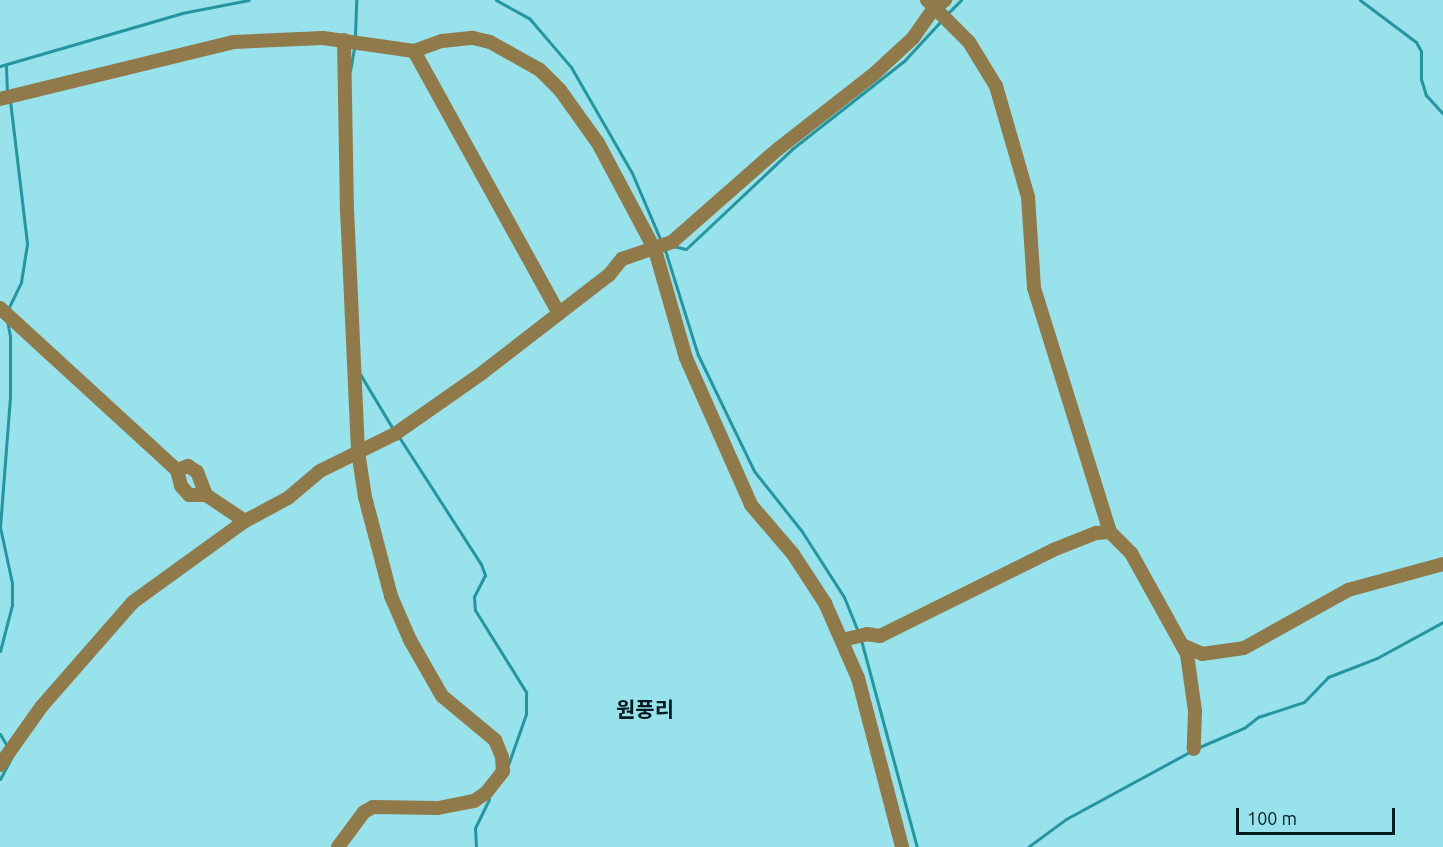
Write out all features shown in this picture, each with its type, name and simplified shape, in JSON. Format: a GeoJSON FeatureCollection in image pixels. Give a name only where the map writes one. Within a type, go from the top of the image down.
{"type":"FeatureCollection","features":[{"type":"Feature","properties":{"kind":"street"},"geometry":{"type":"LineString","coordinates":[[0,765],[42,706],[120,615],[245,521],[358,451],[395,434],[559,314],[609,275],[622,259],[655,250],[672,242],[778,149],[874,74],[913,38],[936,3],[969,42],[996,86],[1028,197],[1034,288],[1110,532],[1139,566],[1187,654],[1195,711],[1194,749]]}},
{"type":"Feature","properties":{"kind":"street"},"geometry":{"type":"LineString","coordinates":[[0,99],[234,42],[344,40],[414,51],[442,41],[473,38],[499,47],[540,70],[560,90],[598,143],[655,250],[686,358],[740,484],[751,505],[810,578],[842,640],[869,713],[902,847]]}},
{"type":"Feature","properties":{"kind":"street"},"geometry":{"type":"LineString","coordinates":[[338,847],[364,812],[373,807],[438,808],[474,801],[486,794],[503,771],[502,757],[495,740],[442,696],[400,618],[377,548],[358,451],[346,212],[344,40]]}},
{"type":"Feature","properties":{"kind":"street"},"geometry":{"type":"LineString","coordinates":[[414,51],[559,314]]}},
{"type":"Feature","properties":{"kind":"street"},"geometry":{"type":"LineString","coordinates":[[0,308],[177,470],[181,486],[189,495],[206,495],[245,521]]}},
{"type":"Feature","properties":{"kind":"street"},"geometry":{"type":"LineString","coordinates":[[177,470],[188,466],[197,472],[206,495]]}},
{"type":"Feature","properties":{"kind":"street"},"geometry":{"type":"LineString","coordinates":[[842,640],[867,634],[880,636],[1053,550],[1096,533],[1110,532]]}},
{"type":"Feature","properties":{"kind":"street"},"geometry":{"type":"LineString","coordinates":[[1182,645],[1202,654],[1244,648],[1348,590],[1443,564]]}},
{"type":"Feature","properties":{"kind":"waterway"},"geometry":{"type":"LineString","coordinates":[[0,66],[182,13],[249,0]]}},
{"type":"Feature","properties":{"kind":"waterway"},"geometry":{"type":"LineString","coordinates":[[355,36],[356,0]]}},
{"type":"Feature","properties":{"kind":"waterway"},"geometry":{"type":"LineString","coordinates":[[496,0],[529,18],[571,67],[632,173],[661,241]]}},
{"type":"Feature","properties":{"kind":"waterway"},"geometry":{"type":"LineString","coordinates":[[947,14],[961,0]]}},
{"type":"Feature","properties":{"kind":"waterway"},"geometry":{"type":"LineString","coordinates":[[1360,0],[1416,42],[1421,51],[1421,79],[1426,95],[1443,114]]}},
{"type":"Feature","properties":{"kind":"waterway"},"geometry":{"type":"LineString","coordinates":[[673,246],[686,249],[792,149],[905,60],[941,21]]}},
{"type":"Feature","properties":{"kind":"waterway"},"geometry":{"type":"LineString","coordinates":[[350,71],[354,48]]}},
{"type":"Feature","properties":{"kind":"waterway"},"geometry":{"type":"LineString","coordinates":[[6,65],[7,90]]}},
{"type":"Feature","properties":{"kind":"waterway"},"geometry":{"type":"LineString","coordinates":[[9,307],[21,282],[27,243],[10,100]]}},
{"type":"Feature","properties":{"kind":"waterway"},"geometry":{"type":"LineString","coordinates":[[665,250],[698,355],[754,471],[801,530],[844,597],[858,631]]}},
{"type":"Feature","properties":{"kind":"waterway"},"geometry":{"type":"LineString","coordinates":[[0,651],[12,605],[12,583],[0,527],[10,398],[10,336],[7,321]]}},
{"type":"Feature","properties":{"kind":"waterway"},"geometry":{"type":"LineString","coordinates":[[360,374],[393,429]]}},
{"type":"Feature","properties":{"kind":"waterway"},"geometry":{"type":"LineString","coordinates":[[399,437],[481,564],[485,575],[474,597],[475,610],[526,692],[526,714],[508,765]]}},
{"type":"Feature","properties":{"kind":"waterway"},"geometry":{"type":"LineString","coordinates":[[1197,748],[1244,728],[1258,717],[1304,702],[1328,677],[1377,658],[1443,622]]}},
{"type":"Feature","properties":{"kind":"waterway"},"geometry":{"type":"LineString","coordinates":[[861,640],[917,847]]}},
{"type":"Feature","properties":{"kind":"waterway"},"geometry":{"type":"LineString","coordinates":[[0,734],[7,746]]}},
{"type":"Feature","properties":{"kind":"waterway"},"geometry":{"type":"LineString","coordinates":[[1028,847],[1066,819],[1191,751]]}},
{"type":"Feature","properties":{"kind":"waterway"},"geometry":{"type":"LineString","coordinates":[[0,779],[11,758]]}},
{"type":"Feature","properties":{"kind":"waterway"},"geometry":{"type":"LineString","coordinates":[[476,847],[475,828],[489,799]]}},
{"type":"Feature","properties":{"kind":"district","name":"원풍리"},"geometry":{"type":"Point","coordinates":[645,709]}}]}
